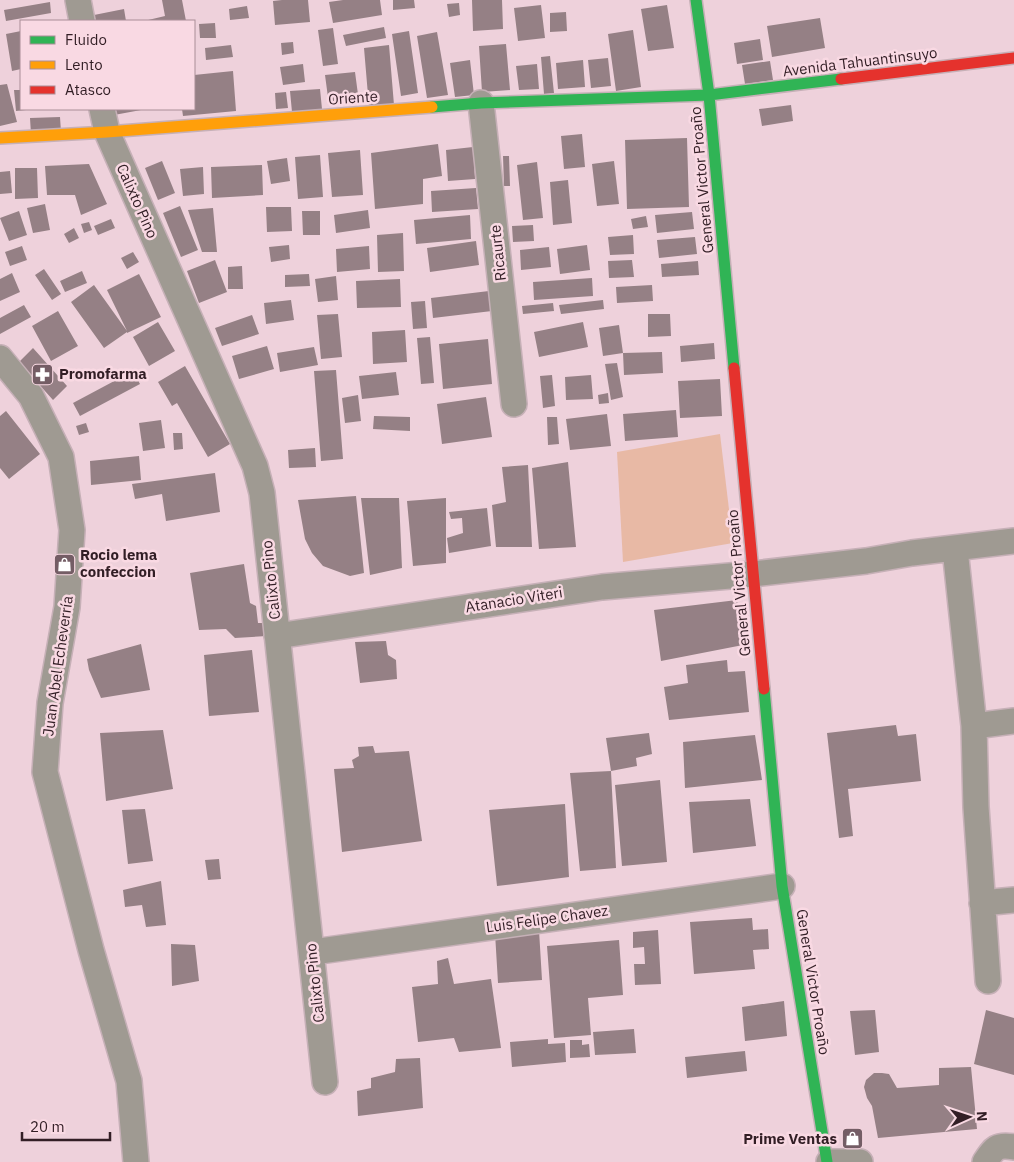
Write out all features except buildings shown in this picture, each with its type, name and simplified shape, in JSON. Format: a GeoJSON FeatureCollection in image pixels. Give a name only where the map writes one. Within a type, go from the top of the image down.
{"type":"FeatureCollection","features":[{"type":"Feature","properties":{"kind":"street"},"geometry":{"type":"LineString","coordinates":[[78,0],[82,20]]}},
{"type":"Feature","properties":{"kind":"street","name":"General Victor Proaño"},"geometry":{"type":"LineString","coordinates":[[696,0],[709,94],[782,886],[828,1162]]}},
{"type":"Feature","properties":{"kind":"street","name":"Avenida Tahuantinsuyo"},"geometry":{"type":"LineString","coordinates":[[709,94],[1014,58]]}},
{"type":"Feature","properties":{"kind":"street","name":"Oriente"},"geometry":{"type":"LineString","coordinates":[[0,138],[104,121],[709,94]]}},
{"type":"Feature","properties":{"kind":"street","name":"Ricaurte"},"geometry":{"type":"LineString","coordinates":[[481,103],[514,404]]}},
{"type":"Feature","properties":{"kind":"street","name":"Calixto Pino"},"geometry":{"type":"LineString","coordinates":[[104,121],[255,466],[262,493],[325,1082]]}},
{"type":"Feature","properties":{"kind":"street","name":"Juan Abel Echeverría"},"geometry":{"type":"LineString","coordinates":[[0,358],[30,396],[61,457],[72,530],[67,606],[50,703],[45,772],[91,950],[129,1081],[136,1162]]}},
{"type":"Feature","properties":{"kind":"street","name":"Atanacio Viteri"},"geometry":{"type":"LineString","coordinates":[[277,636],[602,587],[753,574],[1014,541]]}},
{"type":"Feature","properties":{"kind":"street"},"geometry":{"type":"LineString","coordinates":[[956,549],[974,726],[976,807],[988,982]]}},
{"type":"Feature","properties":{"kind":"street"},"geometry":{"type":"LineString","coordinates":[[974,726],[1014,721]]}},
{"type":"Feature","properties":{"kind":"street","name":"Luis Felipe Chavez"},"geometry":{"type":"LineString","coordinates":[[312,952],[782,886]]}},
{"type":"Feature","properties":{"kind":"street"},"geometry":{"type":"LineString","coordinates":[[982,903],[1014,900]]}},
{"type":"Feature","properties":{"kind":"street"},"geometry":{"type":"LineString","coordinates":[[985,1162],[992,1151],[998,1146],[1014,1147]]}},
{"type":"Feature","properties":{"kind":"street"},"geometry":{"type":"LineString","coordinates":[[828,1162],[860,1162]]}},
{"type":"Feature","properties":{"kind":"shaded area"},"geometry":{"type":"Polygon","coordinates":[[[720,434],[733,543],[623,562],[617,452],[720,434]]]}},
{"type":"Feature","properties":{"kind":"traffic: fast"},"geometry":{"type":"LineString","coordinates":[[696,0],[709,95],[734,368]]}},
{"type":"Feature","properties":{"kind":"traffic: fast"},"geometry":{"type":"LineString","coordinates":[[432,107],[481,103],[709,95],[841,79]]}},
{"type":"Feature","properties":{"kind":"traffic: fast"},"geometry":{"type":"LineString","coordinates":[[764,689],[782,886],[827,1162]]}},
{"type":"Feature","properties":{"kind":"traffic: slow"},"geometry":{"type":"LineString","coordinates":[[0,138],[107,132],[432,107]]}},
{"type":"Feature","properties":{"kind":"traffic: jam"},"geometry":{"type":"LineString","coordinates":[[841,79],[1014,58]]}},
{"type":"Feature","properties":{"kind":"traffic: jam"},"geometry":{"type":"LineString","coordinates":[[734,368],[764,689]]}},
{"type":"Feature","properties":{"kind":"place","name":"Promofarma"},"geometry":{"type":"Point","coordinates":[43,374]}},
{"type":"Feature","properties":{"kind":"place","name":"Rocio lema confeccion"},"geometry":{"type":"Point","coordinates":[64,564]}},
{"type":"Feature","properties":{"kind":"place","name":"Prime Ventas"},"geometry":{"type":"Point","coordinates":[853,1139]}}]}
